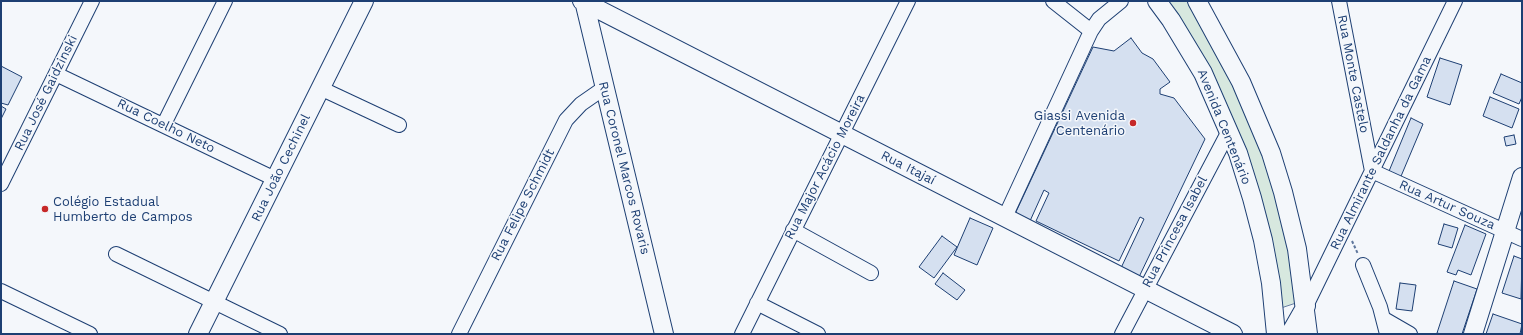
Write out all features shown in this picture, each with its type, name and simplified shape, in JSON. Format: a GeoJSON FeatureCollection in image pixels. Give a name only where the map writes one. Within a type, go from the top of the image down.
{"type":"FeatureCollection","features":[{"type":"Feature","properties":{"kind":"main road","name":"Rua João Cechinel"},"geometry":{"type":"LineString","coordinates":[[198,334],[364,1]]}},
{"type":"Feature","properties":{"kind":"main road","name":"Rua Itajaí"},"geometry":{"type":"LineString","coordinates":[[583,1],[1233,334]]}},
{"type":"Feature","properties":{"kind":"main road","name":"Rua Coronel Marcos Rovaris"},"geometry":{"type":"LineString","coordinates":[[583,1],[664,334]]}},
{"type":"Feature","properties":{"kind":"main road","name":"Avenida Centenário"},"geometry":{"type":"LineString","coordinates":[[1157,1],[1171,20],[1203,73],[1229,131],[1246,177],[1263,240],[1271,283],[1276,334]]}},
{"type":"Feature","properties":{"kind":"main road"},"geometry":{"type":"LineString","coordinates":[[1197,1],[1241,82],[1271,153],[1292,224],[1306,306],[1308,334]]}},
{"type":"Feature","properties":{"kind":"main road"},"geometry":{"type":"LineString","coordinates":[[1473,334],[1522,177]]}},
{"type":"Feature","properties":{"kind":"main road"},"geometry":{"type":"LineString","coordinates":[[1290,334],[1306,306]]}},
{"type":"Feature","properties":{"kind":"street","name":"Rua José Gaidzinski"},"geometry":{"type":"LineString","coordinates":[[1,184],[92,1]]}},
{"type":"Feature","properties":{"kind":"street"},"geometry":{"type":"LineString","coordinates":[[164,124],[225,1]]}},
{"type":"Feature","properties":{"kind":"street","name":"Rua Major Acácio Moreira"},"geometry":{"type":"LineString","coordinates":[[742,334],[908,1]]}},
{"type":"Feature","properties":{"kind":"street"},"geometry":{"type":"LineString","coordinates":[[1053,1],[1090,31]]}},
{"type":"Feature","properties":{"kind":"street"},"geometry":{"type":"LineString","coordinates":[[1005,218],[1090,31],[1099,18],[1121,1]]}},
{"type":"Feature","properties":{"kind":"street","name":"Rua Monte Castelo"},"geometry":{"type":"LineString","coordinates":[[1339,1],[1372,171]]}},
{"type":"Feature","properties":{"kind":"street","name":"Rua Almirante Saldanha da Gama"},"geometry":{"type":"LineString","coordinates":[[1306,306],[1456,1]]}},
{"type":"Feature","properties":{"kind":"street","name":"Rua Coelho Neto"},"geometry":{"type":"LineString","coordinates":[[56,74],[164,124],[275,179]]}},
{"type":"Feature","properties":{"kind":"street"},"geometry":{"type":"LineString","coordinates":[[320,88],[398,125]]}},
{"type":"Feature","properties":{"kind":"street","name":"Rua Felipe Schmidt"},"geometry":{"type":"LineString","coordinates":[[459,334],[566,120],[577,108],[604,88]]}},
{"type":"Feature","properties":{"kind":"street","name":"Rua Princesa Isabel"},"geometry":{"type":"LineString","coordinates":[[1122,334],[1144,289],[1229,131]]}},
{"type":"Feature","properties":{"kind":"street","name":"Rua Artur Souza"},"geometry":{"type":"LineString","coordinates":[[1372,171],[1522,239]]}},
{"type":"Feature","properties":{"kind":"street"},"geometry":{"type":"LineString","coordinates":[[794,230],[872,273]]}},
{"type":"Feature","properties":{"kind":"street"},"geometry":{"type":"LineString","coordinates":[[116,254],[280,334]]}},
{"type":"Feature","properties":{"kind":"street"},"geometry":{"type":"LineString","coordinates":[[1363,266],[1384,319],[1387,334]]}},
{"type":"Feature","properties":{"kind":"street"},"geometry":{"type":"LineString","coordinates":[[1,291],[90,334]]}},
{"type":"Feature","properties":{"kind":"street"},"geometry":{"type":"LineString","coordinates":[[757,303],[818,334]]}},
{"type":"Feature","properties":{"kind":"street"},"geometry":{"type":"LineString","coordinates":[[1384,319],[1410,334]]}},
{"type":"Feature","properties":{"kind":"path"},"geometry":{"type":"LineString","coordinates":[[1345,226],[1363,266]]}},
{"type":"Feature","properties":{"kind":"shaded area"},"geometry":{"type":"Polygon","coordinates":[[[1165,1],[1187,1],[1243,101],[1278,193],[1299,302],[1281,308],[1259,199],[1165,1]]]}},
{"type":"Feature","properties":{"kind":"building"},"geometry":{"type":"Polygon","coordinates":[[[1131,38],[1142,53],[1153,59],[1170,82],[1160,89],[1160,94],[1174,98],[1205,139],[1139,277],[1121,268],[1144,219],[1140,217],[1119,261],[1036,221],[1049,193],[1044,190],[1030,221],[1015,214],[1093,47],[1114,51],[1131,38]]]}},
{"type":"Feature","properties":{"kind":"building"},"geometry":{"type":"Polygon","coordinates":[[[1440,58],[1462,65],[1450,105],[1427,97],[1440,58]]]}},
{"type":"Feature","properties":{"kind":"building"},"geometry":{"type":"Polygon","coordinates":[[[1,66],[22,77],[8,105],[1,103],[1,66]]]}},
{"type":"Feature","properties":{"kind":"building"},"geometry":{"type":"Polygon","coordinates":[[[1501,74],[1522,83],[1522,97],[1519,104],[1493,93],[1501,74]]]}},
{"type":"Feature","properties":{"kind":"building"},"geometry":{"type":"Polygon","coordinates":[[[1490,97],[1519,109],[1512,128],[1483,116],[1490,97]]]}},
{"type":"Feature","properties":{"kind":"building"},"geometry":{"type":"Polygon","coordinates":[[[1,106],[6,109],[1,119],[1,106]]]}},
{"type":"Feature","properties":{"kind":"building"},"geometry":{"type":"Polygon","coordinates":[[[1411,118],[1423,124],[1399,181],[1387,176],[1411,118]]]}},
{"type":"Feature","properties":{"kind":"building"},"geometry":{"type":"Polygon","coordinates":[[[1514,135],[1516,144],[1506,146],[1504,137],[1514,135]]]}},
{"type":"Feature","properties":{"kind":"building"},"geometry":{"type":"Polygon","coordinates":[[[970,218],[993,228],[977,265],[954,255],[970,218]]]}},
{"type":"Feature","properties":{"kind":"building"},"geometry":{"type":"Polygon","coordinates":[[[1444,224],[1458,228],[1452,248],[1438,244],[1444,224]]]}},
{"type":"Feature","properties":{"kind":"building"},"geometry":{"type":"Polygon","coordinates":[[[1465,225],[1486,234],[1471,275],[1458,270],[1456,275],[1447,272],[1465,225]]]}},
{"type":"Feature","properties":{"kind":"building"},"geometry":{"type":"Polygon","coordinates":[[[942,236],[957,247],[934,278],[919,267],[942,236]]]}},
{"type":"Feature","properties":{"kind":"building"},"geometry":{"type":"Polygon","coordinates":[[[1514,256],[1522,259],[1521,299],[1502,293],[1514,256]]]}},
{"type":"Feature","properties":{"kind":"building"},"geometry":{"type":"Polygon","coordinates":[[[943,273],[965,290],[957,300],[935,284],[943,273]]]}},
{"type":"Feature","properties":{"kind":"building"},"geometry":{"type":"Polygon","coordinates":[[[1454,281],[1477,289],[1462,334],[1437,333],[1454,281]]]}},
{"type":"Feature","properties":{"kind":"building"},"geometry":{"type":"Polygon","coordinates":[[[1400,283],[1416,285],[1412,311],[1396,309],[1400,283]]]}},
{"type":"Feature","properties":{"kind":"building"},"geometry":{"type":"Polygon","coordinates":[[[1493,314],[1522,324],[1520,334],[1486,334],[1493,314]]]}},
{"type":"Feature","properties":{"kind":"place","name":"Giassi Avenida Centenário"},"geometry":{"type":"Point","coordinates":[1133,123]}},
{"type":"Feature","properties":{"kind":"place","name":"Colégio Estadual Humberto de Campos"},"geometry":{"type":"Point","coordinates":[45,209]}}]}
